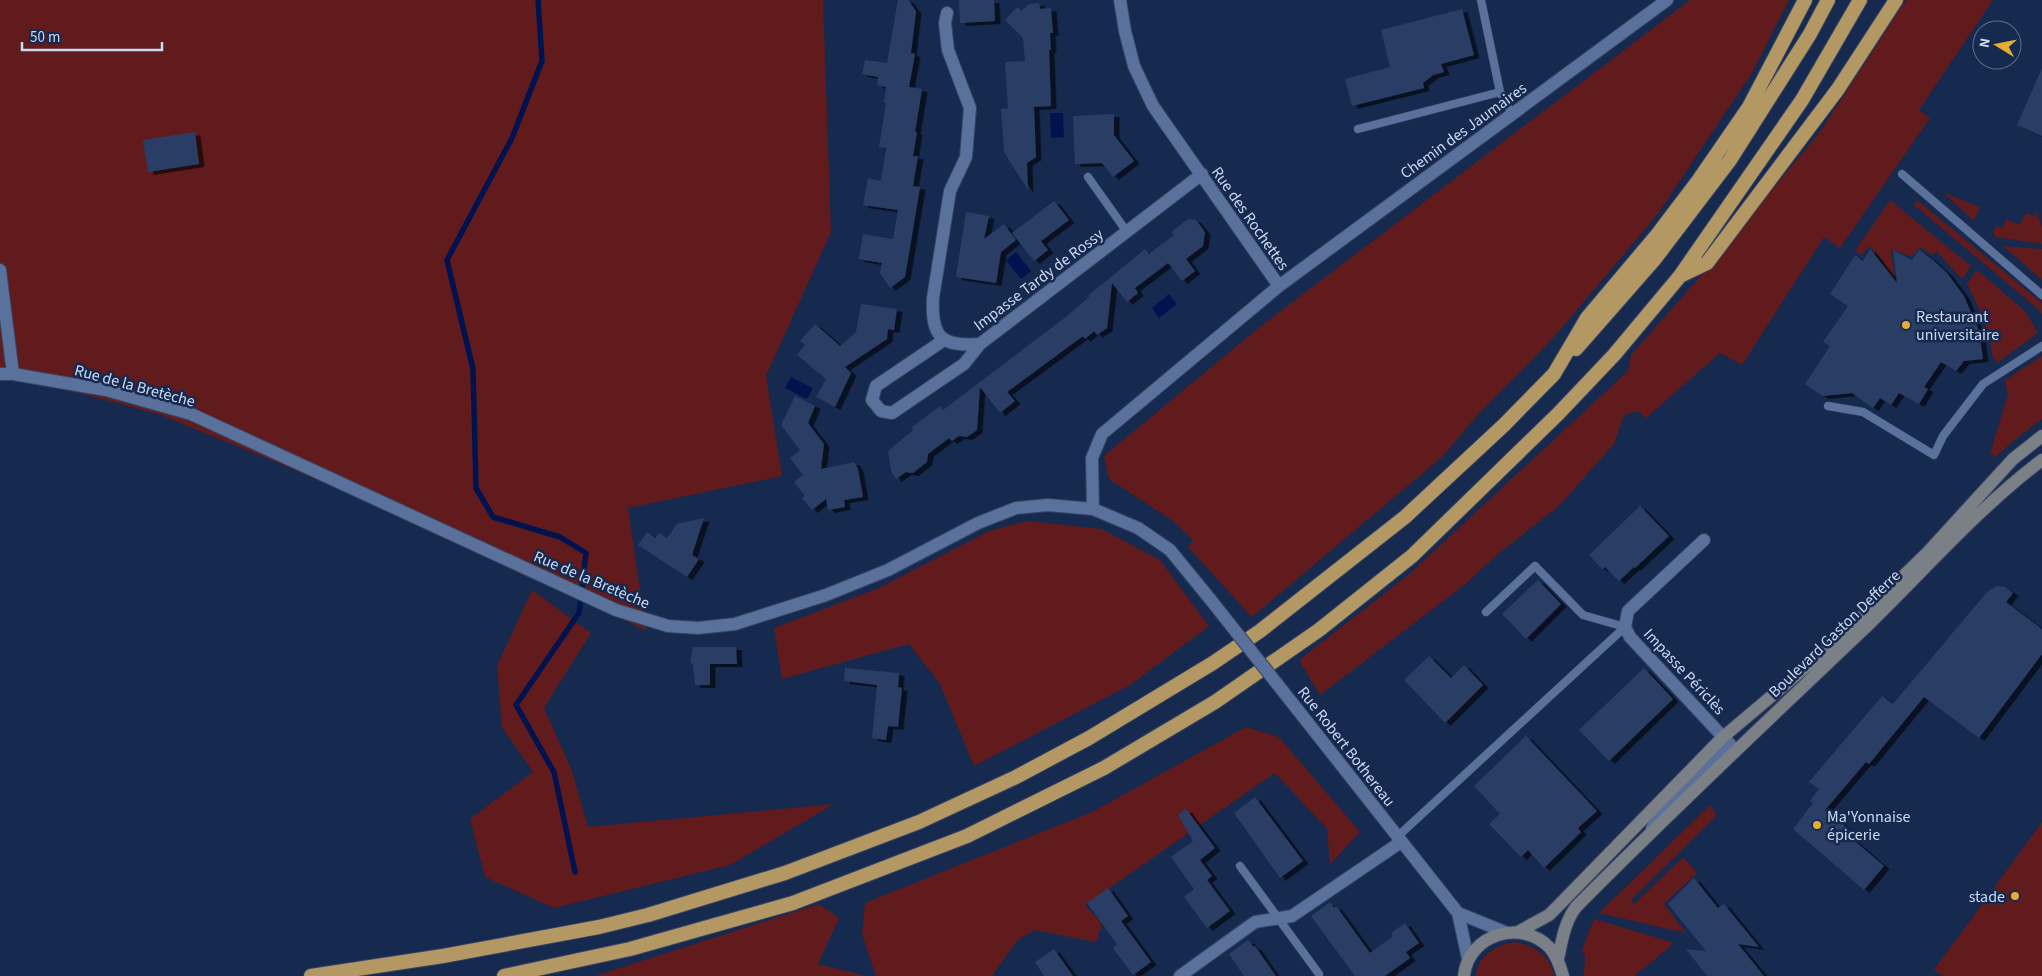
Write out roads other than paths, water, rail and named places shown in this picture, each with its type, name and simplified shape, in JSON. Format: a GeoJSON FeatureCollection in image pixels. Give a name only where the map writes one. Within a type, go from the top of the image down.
{"type":"FeatureCollection","features":[{"type":"Feature","properties":{"kind":"highway"},"geometry":{"type":"LineString","coordinates":[[1554,374],[1587,318],[1657,235],[1698,181],[1743,115],[1805,0]]}},
{"type":"Feature","properties":{"kind":"highway"},"geometry":{"type":"LineString","coordinates":[[311,976],[453,954],[599,927],[648,915],[785,873],[919,822],[1016,777],[1089,738],[1213,663],[1260,632],[1405,517],[1504,425],[1554,374],[1654,260],[1730,160],[1810,34],[1828,0]]}},
{"type":"Feature","properties":{"kind":"highway"},"geometry":{"type":"LineString","coordinates":[[504,976],[630,949],[793,903],[967,836],[1104,768],[1215,702],[1319,630],[1412,556],[1558,414],[1614,356],[1680,276],[1802,100],[1860,0]]}},
{"type":"Feature","properties":{"kind":"highway"},"geometry":{"type":"LineString","coordinates":[[1680,276],[1707,264],[1838,89],[1896,0]]}},
{"type":"Feature","properties":{"kind":"main road","name":"Boulevard Gaston Defferre"},"geometry":{"type":"LineString","coordinates":[[1518,932],[1549,914],[1557,907],[1723,737],[1831,646],[1927,553],[2007,465],[2042,436]]}},
{"type":"Feature","properties":{"kind":"main road","name":"Boulevard Gaston Defferre"},"geometry":{"type":"LineString","coordinates":[[1558,959],[1565,926],[1570,915],[1650,832],[1865,627],[1986,508],[2041,458]]}},
{"type":"Feature","properties":{"kind":"main road"},"geometry":{"type":"LineString","coordinates":[[1464,976],[1468,959],[1490,937],[1505,932],[1518,932],[1542,940],[1558,959],[1563,976]]}},
{"type":"Feature","properties":{"kind":"street","name":"Rue des Rochettes"},"geometry":{"type":"LineString","coordinates":[[1093,509],[1092,458],[1102,434],[1279,286],[1153,106],[1134,66],[1125,31],[1120,0]]}},
{"type":"Feature","properties":{"kind":"street","name":"Chemin des Jaumaires"},"geometry":{"type":"LineString","coordinates":[[1279,286],[1667,0]]}},
{"type":"Feature","properties":{"kind":"street"},"geometry":{"type":"LineString","coordinates":[[947,13],[945,23],[948,50],[970,108],[966,158],[950,191],[933,298],[932,315],[936,330],[944,340],[876,386],[872,400],[881,411],[892,414],[964,364],[980,344]]}},
{"type":"Feature","properties":{"kind":"street","name":"Impasse Tardy de Rossy"},"geometry":{"type":"LineString","coordinates":[[944,340],[959,346],[980,344],[1202,174]]}},
{"type":"Feature","properties":{"kind":"street"},"geometry":{"type":"LineString","coordinates":[[0,270],[6,374]]}},
{"type":"Feature","properties":{"kind":"street","name":"Rue de la Bretèche"},"geometry":{"type":"LineString","coordinates":[[6,374],[106,390],[191,414],[593,600],[616,610],[668,626],[698,628],[735,624],[826,595],[888,570],[978,523],[1016,508],[1048,505],[1093,509],[1138,528],[1170,550],[1210,599]]}},
{"type":"Feature","properties":{"kind":"street","name":"Impasse Périclès"},"geometry":{"type":"LineString","coordinates":[[1704,540],[1628,611],[1625,627],[1630,637],[1723,737]]}},
{"type":"Feature","properties":{"kind":"street","name":"Rue Robert Bothereau"},"geometry":{"type":"LineString","coordinates":[[1210,599],[1458,913],[1468,959]]}},
{"type":"Feature","properties":{"kind":"street","name":"Boulevard Gaston Defferre"},"geometry":{"type":"LineString","coordinates":[[1650,832],[1666,806],[1730,744],[1723,737]]}},
{"type":"Feature","properties":{"kind":"street"},"geometry":{"type":"LineString","coordinates":[[1180,976],[1255,922],[1292,916],[1399,839]]}},
{"type":"Feature","properties":{"kind":"street","name":"Rue Robert Bothereau"},"geometry":{"type":"LineString","coordinates":[[1458,913],[1505,932]]}},
{"type":"Feature","properties":{"kind":"lane"},"geometry":{"type":"LineString","coordinates":[[1481,0],[1500,92],[1512,114]]}},
{"type":"Feature","properties":{"kind":"lane"},"geometry":{"type":"LineString","coordinates":[[1358,128],[1500,92]]}},
{"type":"Feature","properties":{"kind":"lane"},"geometry":{"type":"LineString","coordinates":[[1902,174],[2042,295]]}},
{"type":"Feature","properties":{"kind":"lane"},"geometry":{"type":"LineString","coordinates":[[1088,177],[1126,232]]}},
{"type":"Feature","properties":{"kind":"lane"},"geometry":{"type":"LineString","coordinates":[[1828,406],[1863,412],[1934,455],[1943,436],[1983,384],[2042,346]]}},
{"type":"Feature","properties":{"kind":"lane"},"geometry":{"type":"LineString","coordinates":[[1486,612],[1535,566],[1583,615],[1625,627]]}},
{"type":"Feature","properties":{"kind":"lane"},"geometry":{"type":"LineString","coordinates":[[1399,839],[1625,627]]}},
{"type":"Feature","properties":{"kind":"lane"},"geometry":{"type":"LineString","coordinates":[[1240,866],[1319,974]]}},
{"type":"Feature","properties":{"kind":"waterway"},"geometry":{"type":"LineString","coordinates":[[538,0],[542,61],[512,138],[447,260],[473,369],[476,488],[493,517],[560,537],[586,553],[579,613],[516,705],[554,772],[575,872]]}},
{"type":"Feature","properties":{"kind":"place","name":"Restaurant universitaire"},"geometry":{"type":"Point","coordinates":[1906,325]}},
{"type":"Feature","properties":{"kind":"place","name":"Ma'Yonnaise épicerie"},"geometry":{"type":"Point","coordinates":[1817,825]}},
{"type":"Feature","properties":{"kind":"place","name":"stade"},"geometry":{"type":"Point","coordinates":[2015,896]}}]}
